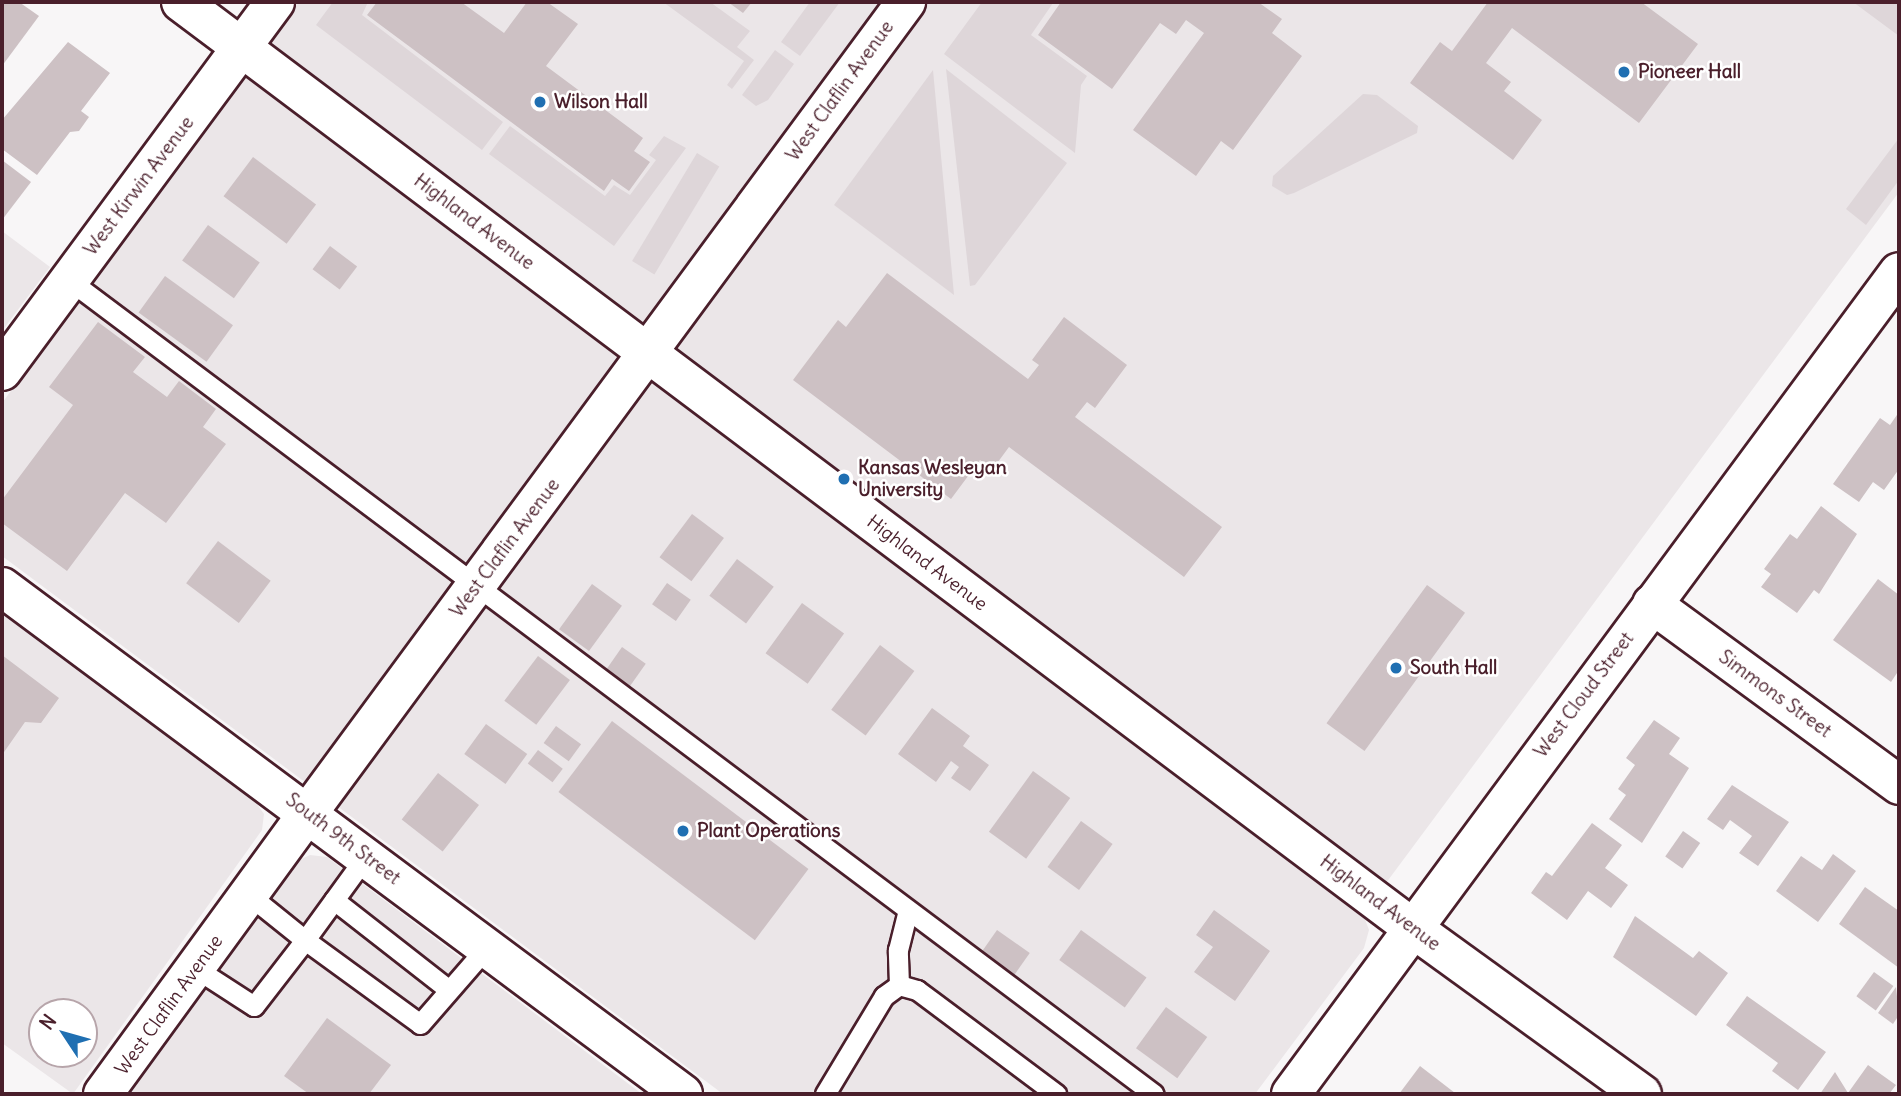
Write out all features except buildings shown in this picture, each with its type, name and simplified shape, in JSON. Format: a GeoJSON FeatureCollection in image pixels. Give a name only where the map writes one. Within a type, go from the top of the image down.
{"type":"FeatureCollection","features":[{"type":"Feature","properties":{"kind":"street","name":"Highland Avenue"},"geometry":{"type":"LineString","coordinates":[[181,2],[1411,927],[1642,1094]]}},
{"type":"Feature","properties":{"kind":"street","name":"West Kirwin Avenue"},"geometry":{"type":"LineString","coordinates":[[2,371],[275,2]]}},
{"type":"Feature","properties":{"kind":"street","name":"West Claflin Avenue"},"geometry":{"type":"LineString","coordinates":[[103,1094],[906,2]]}},
{"type":"Feature","properties":{"kind":"street","name":"West Cloud Street"},"geometry":{"type":"LineString","coordinates":[[1290,1094],[1652,604],[1893,294]]}},
{"type":"Feature","properties":{"kind":"street","name":"South 9th Street"},"geometry":{"type":"LineString","coordinates":[[2,587],[683,1094]]}},
{"type":"Feature","properties":{"kind":"street","name":"Simmons Street"},"geometry":{"type":"LineString","coordinates":[[1652,604],[1899,785]]}},
{"type":"Feature","properties":{"kind":"lane"},"geometry":{"type":"LineString","coordinates":[[69,280],[1151,1093]]}},
{"type":"Feature","properties":{"kind":"lane"},"geometry":{"type":"LineString","coordinates":[[195,968],[254,1006],[366,856]]}},
{"type":"Feature","properties":{"kind":"lane"},"geometry":{"type":"LineString","coordinates":[[249,895],[305,940],[420,1024],[486,947]]}},
{"type":"Feature","properties":{"kind":"lane"},"geometry":{"type":"LineString","coordinates":[[334,900],[449,990]]}},
{"type":"Feature","properties":{"kind":"lane"},"geometry":{"type":"LineString","coordinates":[[899,985],[898,950],[908,909]]}},
{"type":"Feature","properties":{"kind":"lane"},"geometry":{"type":"LineString","coordinates":[[825,1094],[884,996],[899,985]]}},
{"type":"Feature","properties":{"kind":"lane"},"geometry":{"type":"LineString","coordinates":[[899,985],[917,990],[1056,1094]]}},
{"type":"Feature","properties":{"kind":"shaded area","name":"Kansas Wesleyan University"},"geometry":{"type":"Polygon","coordinates":[[[298,2],[1899,2],[1899,192],[1363,914],[1369,930],[1364,948],[1255,1094],[723,1094],[2,556],[2,403],[298,2]]]}},
{"type":"Feature","properties":{"kind":"shaded area"},"geometry":{"type":"Polygon","coordinates":[[[333,2],[368,2],[362,15],[503,122],[482,150],[316,25],[333,2]]]}},
{"type":"Feature","properties":{"kind":"shaded area"},"geometry":{"type":"Polygon","coordinates":[[[663,2],[710,2],[750,31],[737,47],[754,60],[732,89],[727,85],[744,61],[663,2]]]}},
{"type":"Feature","properties":{"kind":"shaded area"},"geometry":{"type":"Polygon","coordinates":[[[810,2],[840,2],[800,56],[781,42],[810,2]]]}},
{"type":"Feature","properties":{"kind":"shaded area"},"geometry":{"type":"Polygon","coordinates":[[[982,2],[1053,3],[1031,35],[1087,76],[1081,85],[1075,153],[944,54],[982,2]]]}},
{"type":"Feature","properties":{"kind":"shaded area"},"geometry":{"type":"Polygon","coordinates":[[[1853,2],[1899,2],[1899,36],[1853,2]]]}},
{"type":"Feature","properties":{"kind":"shaded area"},"geometry":{"type":"Polygon","coordinates":[[[775,50],[794,64],[768,100],[756,106],[742,95],[775,50]]]}},
{"type":"Feature","properties":{"kind":"shaded area"},"geometry":{"type":"Polygon","coordinates":[[[946,69],[1067,163],[975,285],[970,286],[946,69]]]}},
{"type":"Feature","properties":{"kind":"shaded area"},"geometry":{"type":"Polygon","coordinates":[[[933,70],[954,295],[834,205],[933,70]]]}},
{"type":"Feature","properties":{"kind":"shaded area"},"geometry":{"type":"Polygon","coordinates":[[[1363,94],[1377,95],[1418,126],[1417,133],[1294,193],[1287,195],[1272,186],[1273,176],[1363,94]]]}},
{"type":"Feature","properties":{"kind":"shaded area"},"geometry":{"type":"Polygon","coordinates":[[[510,126],[605,196],[614,185],[630,195],[656,160],[649,155],[664,136],[686,148],[614,246],[489,154],[510,126]]]}},
{"type":"Feature","properties":{"kind":"shaded area"},"geometry":{"type":"Polygon","coordinates":[[[1899,138],[1899,180],[1866,225],[1846,209],[1899,138]]]}},
{"type":"Feature","properties":{"kind":"shaded area"},"geometry":{"type":"Polygon","coordinates":[[[697,153],[719,166],[654,274],[632,261],[697,153]]]}},
{"type":"Feature","properties":{"kind":"shaded area"},"geometry":{"type":"Polygon","coordinates":[[[2,231],[50,267],[2,331],[2,231]]]}},
{"type":"Feature","properties":{"kind":"shaded area"},"geometry":{"type":"Polygon","coordinates":[[[2,614],[254,800],[264,814],[262,830],[98,1059],[98,998],[28,998],[28,1062],[2,1043],[2,614]]]}},
{"type":"Feature","properties":{"kind":"shaded area"},"geometry":{"type":"Polygon","coordinates":[[[310,855],[327,857],[642,1094],[129,1094],[295,862],[310,855]]]}},
{"type":"Feature","properties":{"kind":"shaded area"},"geometry":{"type":"Polygon","coordinates":[[[37,1068],[92,1068],[73,1094],[37,1068]]]}},
{"type":"Feature","properties":{"kind":"place","name":"Pioneer Hall"},"geometry":{"type":"Point","coordinates":[1624,72]}},
{"type":"Feature","properties":{"kind":"place","name":"Wilson Hall"},"geometry":{"type":"Point","coordinates":[540,102]}},
{"type":"Feature","properties":{"kind":"place","name":"Kansas Wesleyan University"},"geometry":{"type":"Point","coordinates":[844,479]}},
{"type":"Feature","properties":{"kind":"place","name":"South Hall"},"geometry":{"type":"Point","coordinates":[1396,668]}},
{"type":"Feature","properties":{"kind":"place","name":"Plant Operations"},"geometry":{"type":"Point","coordinates":[683,831]}}]}
